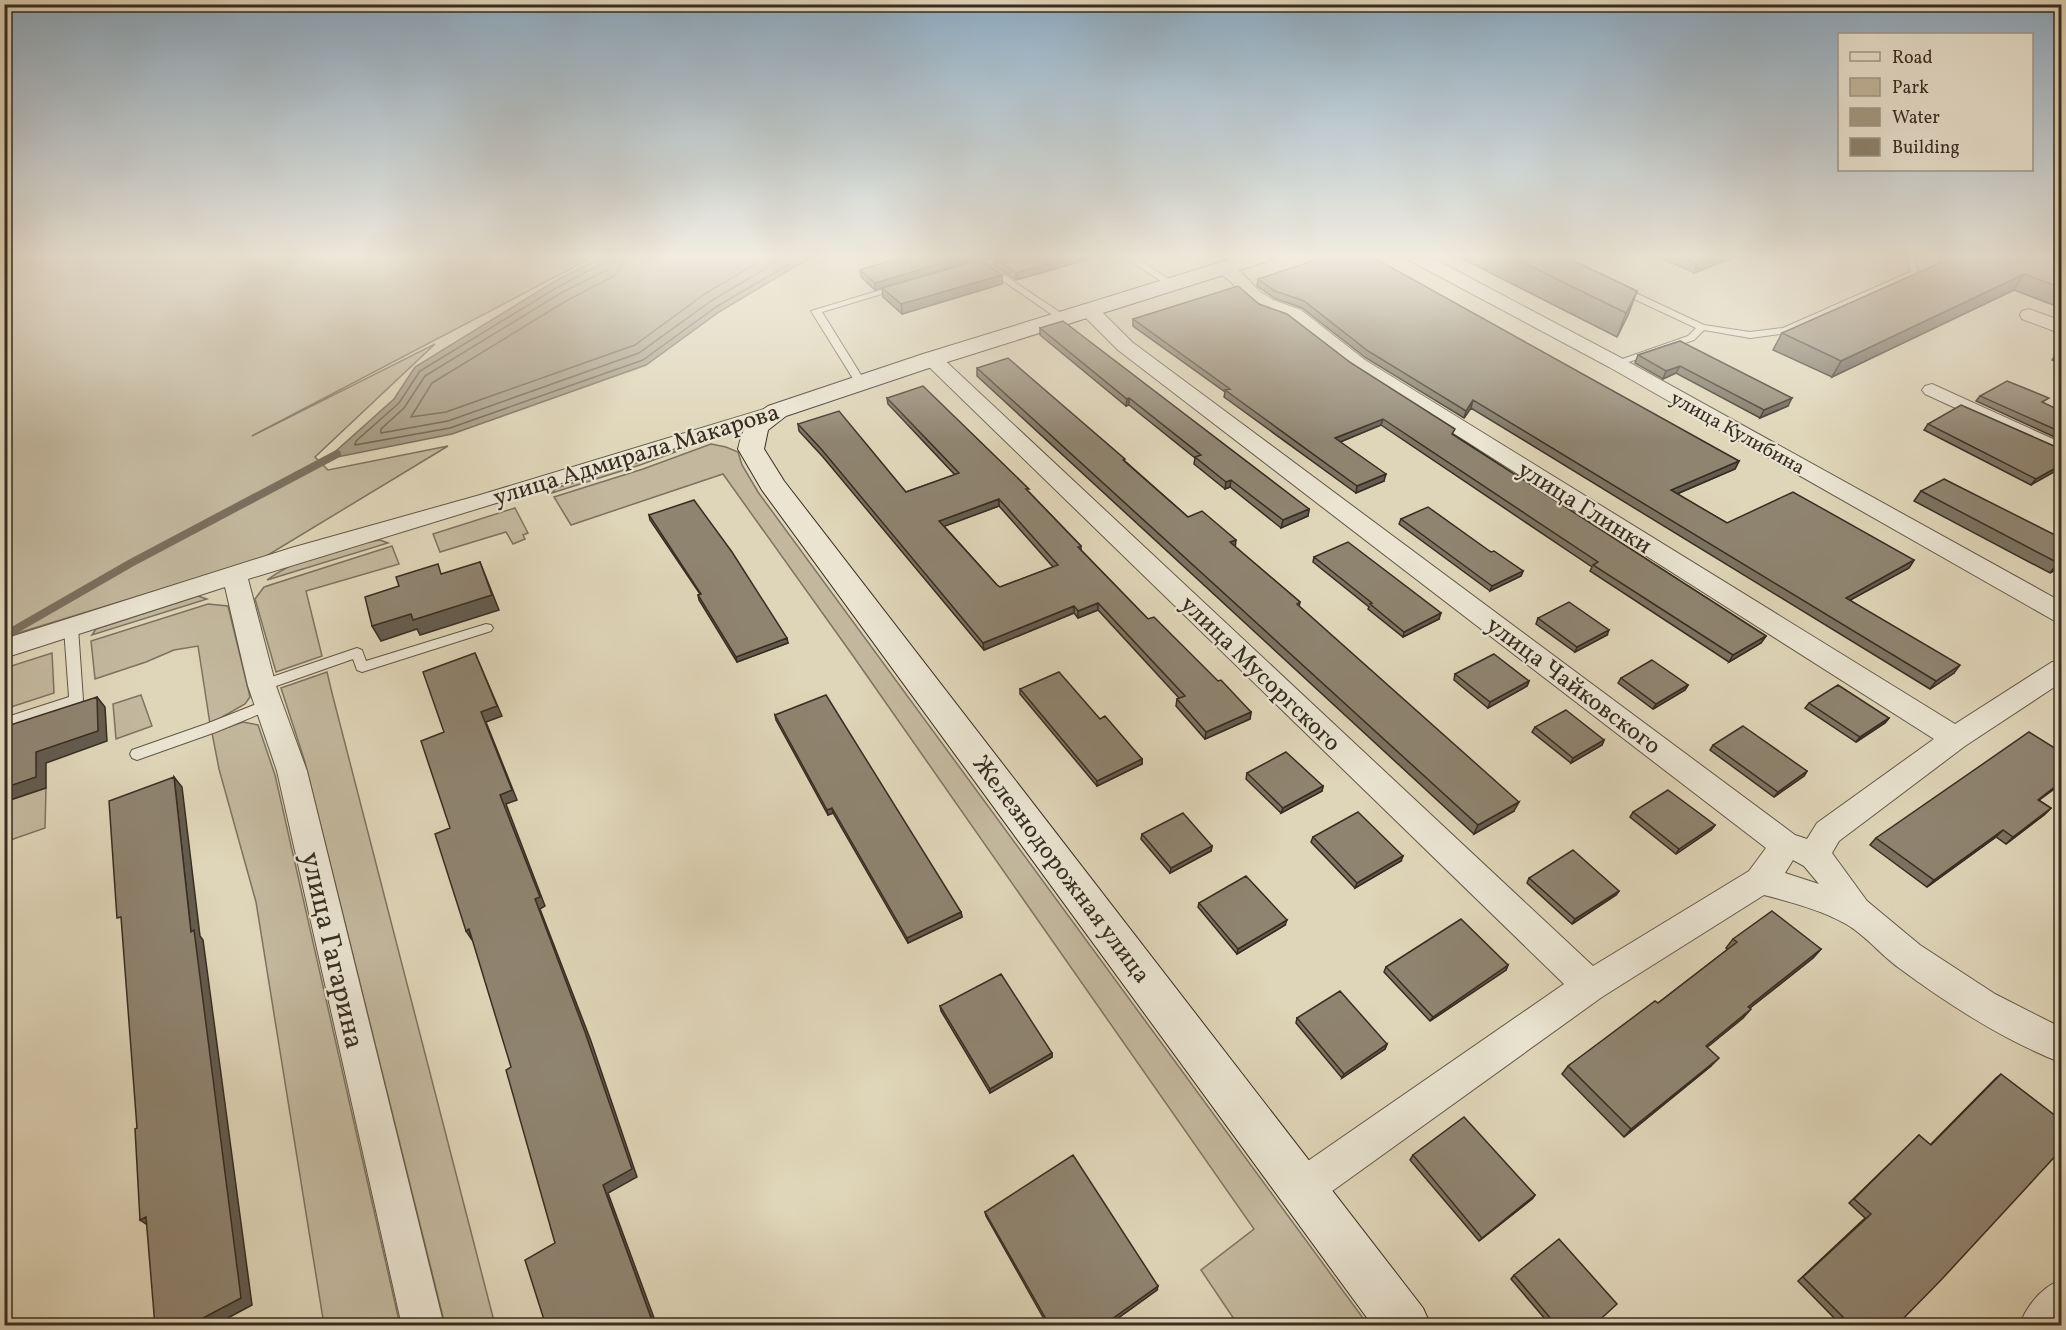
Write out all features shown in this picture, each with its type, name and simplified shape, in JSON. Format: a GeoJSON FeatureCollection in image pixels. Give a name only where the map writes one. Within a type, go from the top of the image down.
{"type":"FeatureCollection","features":[{"type":"Feature","properties":{"kind":"street","name":"улица Адмирала Макарова"},"geometry":{"type":"LineString","coordinates":[[4,649],[300,554],[488,500],[1070,317]]}},
{"type":"Feature","properties":{"kind":"street","name":"улица Чайковского"},"geometry":{"type":"LineString","coordinates":[[1099,317],[1110,333],[1125,346],[1799,850],[1834,878],[1859,915],[1901,951],[1969,997],[2056,1046]]}},
{"type":"Feature","properties":{"kind":"street","name":"улица Глинки"},"geometry":{"type":"LineString","coordinates":[[1298,317],[1341,353],[1358,364],[1954,738]]}},
{"type":"Feature","properties":{"kind":"street","name":"улица Кулибина"},"geometry":{"type":"LineString","coordinates":[[1530,317],[1616,363],[2061,614]]}},
{"type":"Feature","properties":{"kind":"street"},"geometry":{"type":"LineString","coordinates":[[2034,317],[2061,328]]}},
{"type":"Feature","properties":{"kind":"street","name":"улица Мусоргского"},"geometry":{"type":"LineString","coordinates":[[932,359],[1590,986]]}},
{"type":"Feature","properties":{"kind":"street"},"geometry":{"type":"LineString","coordinates":[[1932,390],[2061,451]]}},
{"type":"Feature","properties":{"kind":"street","name":"Железнодорожная улица"},"geometry":{"type":"LineString","coordinates":[[777,411],[756,427],[751,449],[772,484],[1406,1326]]}},
{"type":"Feature","properties":{"kind":"street","name":"улица Гагарина"},"geometry":{"type":"LineString","coordinates":[[235,576],[265,695],[292,771],[423,1326]]}},
{"type":"Feature","properties":{"kind":"street"},"geometry":{"type":"LineString","coordinates":[[1303,1188],[1590,986],[1760,881],[1773,865],[1828,832],[1954,738],[2061,669]]}},
{"type":"Feature","properties":{"kind":"street"},"geometry":{"type":"LineString","coordinates":[[1760,881],[1802,891],[1859,915]]}},
{"type":"Feature","properties":{"kind":"street"},"geometry":{"type":"LineString","coordinates":[[2040,1326],[2061,1300]]}},
{"type":"Feature","properties":{"kind":"lane"},"geometry":{"type":"LineString","coordinates":[[820,317],[861,383]]}},
{"type":"Feature","properties":{"kind":"lane"},"geometry":{"type":"LineString","coordinates":[[1680,317],[1702,327],[1750,335],[1785,331],[1816,317]]}},
{"type":"Feature","properties":{"kind":"lane"},"geometry":{"type":"LineString","coordinates":[[1616,363],[1691,338],[1702,327]]}},
{"type":"Feature","properties":{"kind":"lane"},"geometry":{"type":"LineString","coordinates":[[4,723],[76,700],[71,628]]}},
{"type":"Feature","properties":{"kind":"lane"},"geometry":{"type":"LineString","coordinates":[[136,754],[211,728],[265,695],[357,653],[362,667],[486,628]]}},
{"type":"Feature","properties":{"kind":"green space"},"geometry":{"type":"Polygon","coordinates":[[[5,317],[479,317],[252,436],[435,344],[315,457],[328,470],[448,446],[263,558],[5,637],[5,317]]]}},
{"type":"Feature","properties":{"kind":"green space"},"geometry":{"type":"Polygon","coordinates":[[[697,444],[640,465],[552,493],[556,488],[697,444]]]}},
{"type":"Feature","properties":{"kind":"green space"},"geometry":{"type":"Polygon","coordinates":[[[711,444],[738,452],[742,465],[758,492],[1368,1325],[1238,1325],[1201,1270],[1254,1229],[723,474],[571,525],[554,497],[643,469],[711,444]]]}},
{"type":"Feature","properties":{"kind":"green space"},"geometry":{"type":"Polygon","coordinates":[[[515,508],[528,533],[523,535],[525,539],[513,544],[506,532],[440,552],[433,534],[515,508]]]}},
{"type":"Feature","properties":{"kind":"green space"},"geometry":{"type":"Polygon","coordinates":[[[380,540],[388,543],[267,580],[306,559],[380,540]]]}},
{"type":"Feature","properties":{"kind":"green space"},"geometry":{"type":"Polygon","coordinates":[[[392,546],[399,564],[306,591],[322,656],[276,672],[255,599],[264,587],[392,546]]]}},
{"type":"Feature","properties":{"kind":"green space"},"geometry":{"type":"Polygon","coordinates":[[[198,596],[207,599],[92,635],[96,629],[198,596]]]}},
{"type":"Feature","properties":{"kind":"green space"},"geometry":{"type":"Polygon","coordinates":[[[208,604],[228,606],[250,697],[245,704],[210,724],[198,646],[174,650],[95,679],[91,641],[208,604]]]}},
{"type":"Feature","properties":{"kind":"green space"},"geometry":{"type":"Polygon","coordinates":[[[52,653],[54,693],[5,709],[5,668],[52,653]]]}},
{"type":"Feature","properties":{"kind":"green space"},"geometry":{"type":"Polygon","coordinates":[[[327,672],[495,1325],[445,1325],[305,762],[281,688],[327,672]]]}},
{"type":"Feature","properties":{"kind":"green space"},"geometry":{"type":"Polygon","coordinates":[[[141,695],[152,726],[116,739],[113,704],[141,695]]]}},
{"type":"Feature","properties":{"kind":"green space"},"geometry":{"type":"Polygon","coordinates":[[[243,722],[258,725],[275,775],[400,1325],[324,1325],[256,902],[219,769],[212,733],[243,722]]]}},
{"type":"Feature","properties":{"kind":"green space"},"geometry":{"type":"Polygon","coordinates":[[[46,788],[45,828],[5,842],[5,802],[46,788]]]}},
{"type":"Feature","properties":{"kind":"water"},"geometry":{"type":"Polygon","coordinates":[[[496,317],[712,317],[646,365],[452,434],[327,459],[394,399],[415,367],[496,317]]]}},
{"type":"Feature","properties":{"kind":"building"},"geometry":{"type":"Polygon","coordinates":[[[1139,317],[1291,317],[1351,363],[1455,429],[1452,434],[1766,636],[1733,655],[1593,565],[1598,562],[1383,419],[1335,438],[1386,474],[1357,486],[1225,390],[1230,389],[1133,319],[1139,317]]]}},
{"type":"Feature","properties":{"kind":"building"},"geometry":{"type":"Polygon","coordinates":[[[1325,317],[1480,317],[1739,461],[1671,490],[1727,523],[1793,492],[1914,560],[1846,598],[1960,665],[1936,681],[1473,400],[1466,411],[1368,351],[1325,317]]]}},
{"type":"Feature","properties":{"kind":"building"},"geometry":{"type":"Polygon","coordinates":[[[1818,317],[1933,317],[1841,361],[1782,333],[1818,317]]]}},
{"type":"Feature","properties":{"kind":"building"},"geometry":{"type":"Polygon","coordinates":[[[1063,321],[1309,509],[1283,520],[1231,480],[1226,482],[1195,457],[1201,455],[1129,398],[1127,399],[1040,328],[1063,321]]]}},
{"type":"Feature","properties":{"kind":"building"},"geometry":{"type":"Polygon","coordinates":[[[1680,341],[1792,398],[1764,410],[1680,366],[1666,371],[1638,355],[1680,341]]]}},
{"type":"Feature","properties":{"kind":"building"},"geometry":{"type":"Polygon","coordinates":[[[1008,358],[1188,517],[1202,511],[1236,540],[1230,542],[1300,602],[1297,604],[1519,802],[1478,825],[977,368],[1008,358]]]}},
{"type":"Feature","properties":{"kind":"building"},"geometry":{"type":"Polygon","coordinates":[[[2007,381],[2049,398],[2042,402],[2061,411],[2061,432],[1980,396],[2007,381]]]}},
{"type":"Feature","properties":{"kind":"building"},"geometry":{"type":"Polygon","coordinates":[[[923,386],[1029,489],[1026,489],[1081,546],[1078,547],[1148,619],[1154,617],[1218,681],[1221,680],[1251,712],[1206,732],[1177,699],[1185,696],[1098,603],[1078,611],[1074,606],[983,643],[798,424],[839,411],[906,492],[959,473],[887,398],[923,386]],[[999,499],[939,521],[1000,587],[1058,565],[999,499]]]}},
{"type":"Feature","properties":{"kind":"building"},"geometry":{"type":"Polygon","coordinates":[[[1961,405],[2061,449],[2061,465],[2036,479],[1928,424],[1961,405]]]}},
{"type":"Feature","properties":{"kind":"building"},"geometry":{"type":"Polygon","coordinates":[[[1944,479],[2061,538],[2061,561],[2058,563],[1921,491],[1944,479]]]}},
{"type":"Feature","properties":{"kind":"building"},"geometry":{"type":"Polygon","coordinates":[[[694,500],[732,552],[787,638],[736,657],[698,595],[701,594],[649,515],[694,500]]]}},
{"type":"Feature","properties":{"kind":"building"},"geometry":{"type":"Polygon","coordinates":[[[1428,507],[1491,552],[1494,551],[1523,571],[1492,586],[1401,519],[1428,507]]]}},
{"type":"Feature","properties":{"kind":"building"},"geometry":{"type":"Polygon","coordinates":[[[1348,542],[1441,613],[1404,632],[1314,557],[1348,542]]]}},
{"type":"Feature","properties":{"kind":"building"},"geometry":{"type":"Polygon","coordinates":[[[480,562],[492,595],[413,620],[411,614],[372,626],[365,597],[399,586],[396,577],[438,564],[441,574],[480,562]]]}},
{"type":"Feature","properties":{"kind":"building"},"geometry":{"type":"Polygon","coordinates":[[[1569,602],[1609,630],[1577,647],[1538,618],[1569,602]]]}},
{"type":"Feature","properties":{"kind":"building"},"geometry":{"type":"Polygon","coordinates":[[[475,653],[497,706],[481,712],[512,790],[500,795],[540,897],[535,899],[585,1032],[632,1169],[603,1185],[654,1326],[546,1326],[525,1260],[555,1243],[506,1070],[511,1067],[469,929],[466,931],[435,834],[450,828],[421,741],[444,732],[423,672],[475,653]]]}},
{"type":"Feature","properties":{"kind":"building"},"geometry":{"type":"Polygon","coordinates":[[[1494,654],[1529,681],[1490,702],[1455,674],[1494,654]]]}},
{"type":"Feature","properties":{"kind":"building"},"geometry":{"type":"Polygon","coordinates":[[[1652,660],[1688,685],[1656,704],[1621,678],[1652,660]]]}},
{"type":"Feature","properties":{"kind":"building"},"geometry":{"type":"Polygon","coordinates":[[[1059,672],[1100,719],[1105,716],[1142,759],[1097,781],[1020,689],[1059,672]]]}},
{"type":"Feature","properties":{"kind":"building"},"geometry":{"type":"Polygon","coordinates":[[[1838,685],[1889,718],[1860,737],[1809,703],[1838,685]]]}},
{"type":"Feature","properties":{"kind":"building"},"geometry":{"type":"Polygon","coordinates":[[[826,695],[961,912],[907,938],[832,808],[827,810],[775,715],[826,695]]]}},
{"type":"Feature","properties":{"kind":"building"},"geometry":{"type":"Polygon","coordinates":[[[97,697],[98,731],[36,752],[36,777],[4,788],[4,727],[97,697]]]}},
{"type":"Feature","properties":{"kind":"building"},"geometry":{"type":"Polygon","coordinates":[[[1566,710],[1604,740],[1573,758],[1535,727],[1566,710]]]}},
{"type":"Feature","properties":{"kind":"building"},"geometry":{"type":"Polygon","coordinates":[[[1743,726],[1807,771],[1778,792],[1713,745],[1743,726]]]}},
{"type":"Feature","properties":{"kind":"building"},"geometry":{"type":"Polygon","coordinates":[[[2029,732],[2061,752],[2061,782],[2038,800],[2051,808],[2013,837],[2003,830],[1934,880],[1876,838],[2029,732]]]}},
{"type":"Feature","properties":{"kind":"building"},"geometry":{"type":"Polygon","coordinates":[[[1286,752],[1323,786],[1283,808],[1247,773],[1286,752]]]}},
{"type":"Feature","properties":{"kind":"building"},"geometry":{"type":"Polygon","coordinates":[[[174,777],[191,932],[194,930],[241,1298],[188,1326],[155,1326],[146,1217],[140,1220],[135,1129],[137,1128],[121,917],[117,918],[109,801],[174,777]]]}},
{"type":"Feature","properties":{"kind":"building"},"geometry":{"type":"Polygon","coordinates":[[[1668,790],[1715,825],[1679,849],[1633,812],[1668,790]]]}},
{"type":"Feature","properties":{"kind":"building"},"geometry":{"type":"Polygon","coordinates":[[[1358,812],[1403,856],[1357,883],[1313,837],[1358,812]]]}},
{"type":"Feature","properties":{"kind":"building"},"geometry":{"type":"Polygon","coordinates":[[[1183,813],[1212,846],[1171,868],[1142,834],[1183,813]]]}},
{"type":"Feature","properties":{"kind":"building"},"geometry":{"type":"Polygon","coordinates":[[[1573,850],[1619,891],[1575,919],[1529,878],[1573,850]]]}},
{"type":"Feature","properties":{"kind":"building"},"geometry":{"type":"Polygon","coordinates":[[[1246,876],[1287,920],[1238,949],[1199,903],[1246,876]]]}},
{"type":"Feature","properties":{"kind":"building"},"geometry":{"type":"Polygon","coordinates":[[[1772,911],[1821,949],[1748,1007],[1751,1009],[1706,1046],[1719,1058],[1631,1129],[1568,1066],[1655,1001],[1658,1003],[1737,942],[1733,939],[1772,911]]]}},
{"type":"Feature","properties":{"kind":"building"},"geometry":{"type":"Polygon","coordinates":[[[1461,919],[1508,965],[1433,1017],[1386,967],[1461,919]]]}},
{"type":"Feature","properties":{"kind":"building"},"geometry":{"type":"Polygon","coordinates":[[[1001,974],[1052,1053],[990,1089],[940,1006],[1001,974]]]}},
{"type":"Feature","properties":{"kind":"building"},"geometry":{"type":"Polygon","coordinates":[[[1340,991],[1387,1044],[1344,1074],[1297,1018],[1340,991]]]}},
{"type":"Feature","properties":{"kind":"building"},"geometry":{"type":"Polygon","coordinates":[[[2001,1074],[2061,1120],[2061,1150],[1896,1326],[1852,1326],[1803,1277],[1871,1214],[1854,1199],[1919,1135],[1931,1145],[2001,1074]]]}},
{"type":"Feature","properties":{"kind":"building"},"geometry":{"type":"Polygon","coordinates":[[[1464,1117],[1535,1195],[1482,1238],[1413,1155],[1464,1117]]]}},
{"type":"Feature","properties":{"kind":"building"},"geometry":{"type":"Polygon","coordinates":[[[1073,1155],[1158,1286],[1102,1326],[1050,1326],[985,1212],[1073,1155]]]}},
{"type":"Feature","properties":{"kind":"building"},"geometry":{"type":"Polygon","coordinates":[[[1559,1239],[1617,1304],[1593,1326],[1557,1326],[1514,1275],[1559,1239]]]}},
{"type":"Feature","properties":{"kind":"waterway"},"geometry":{"type":"LineString","coordinates":[[4,636],[131,563],[337,454]]}}]}
